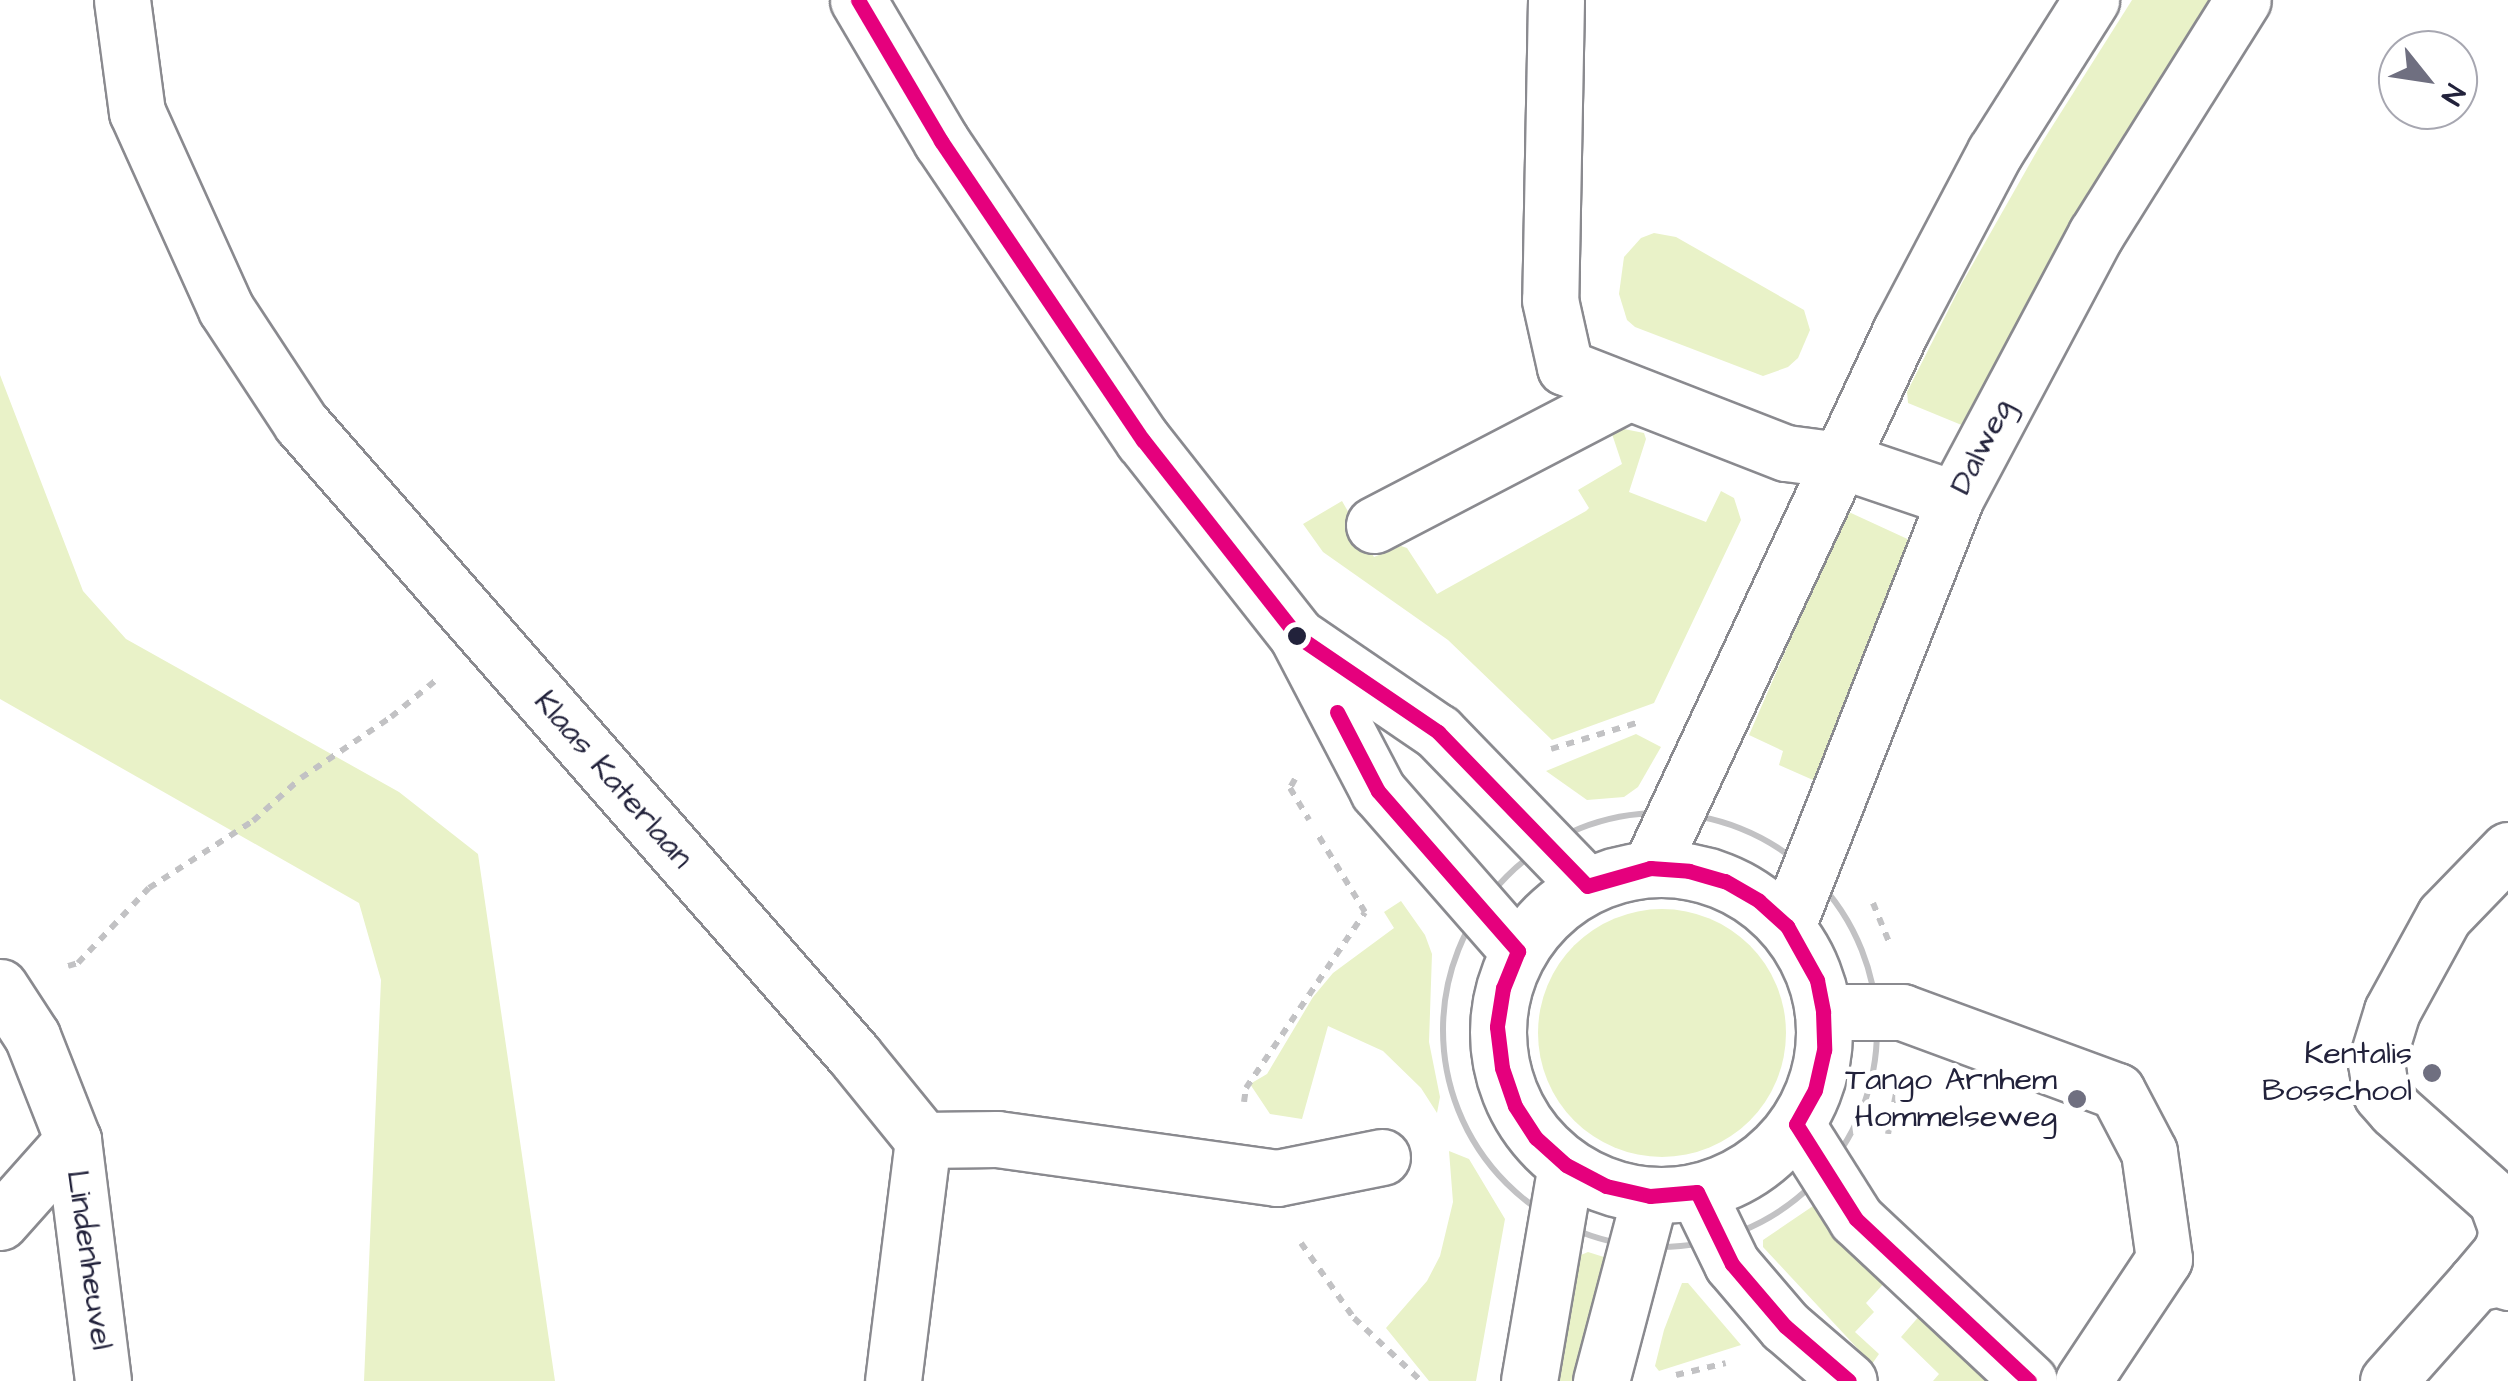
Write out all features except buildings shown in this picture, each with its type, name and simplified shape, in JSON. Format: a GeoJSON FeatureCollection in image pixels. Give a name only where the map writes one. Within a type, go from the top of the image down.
{"type":"FeatureCollection","features":[{"type":"Feature","properties":{"kind":"street","name":"Klaas Katerlaan"},"geometry":{"type":"LineString","coordinates":[[122,0],[137,112],[226,309],[301,423],[842,1040],[923,1140]]}},
{"type":"Feature","properties":{"kind":"street"},"geometry":{"type":"LineString","coordinates":[[858,0],[942,141],[1143,440],[1296,636],[1378,791],[1518,951]]}},
{"type":"Feature","properties":{"kind":"street"},"geometry":{"type":"LineString","coordinates":[[1556,0],[1550,300],[1565,368],[1786,453],[1840,460],[1956,499]]}},
{"type":"Feature","properties":{"kind":"street"},"geometry":{"type":"LineString","coordinates":[[1650,868],[1901,330],[1995,152],[2091,0]]}},
{"type":"Feature","properties":{"kind":"street","name":"Dalweg"},"geometry":{"type":"LineString","coordinates":[[1787,926],[1956,499],[2096,234],[2243,0]]}},
{"type":"Feature","properties":{"kind":"street"},"geometry":{"type":"LineString","coordinates":[[1374,525],[1626,394]]}},
{"type":"Feature","properties":{"kind":"street"},"geometry":{"type":"LineString","coordinates":[[1296,636],[1438,732],[1587,886]]}},
{"type":"Feature","properties":{"kind":"street"},"geometry":{"type":"LineString","coordinates":[[2388,1381],[2492,1282],[2504,1241],[2506,1228],[2496,1200],[2395,1110],[2381,1094],[2376,1064],[2392,1012],[2444,916],[2508,850]]}},
{"type":"Feature","properties":{"kind":"street"},"geometry":{"type":"LineString","coordinates":[[1601,1381],[1636,1248],[1689,1209],[1753,1168],[1796,1124],[1814,1090],[1824,1050],[1823,1012],[1816,980],[1787,926],[1758,901],[1725,882],[1689,871],[1650,868],[1587,886],[1549,914],[1518,951],[1504,988],[1497,1028],[1502,1068],[1515,1106],[1536,1138],[1566,1165],[1606,1186],[1689,1209],[1785,1326],[1849,1381]]}},
{"type":"Feature","properties":{"kind":"street","name":"Lindenheuvel"},"geometry":{"type":"LineString","coordinates":[[0,987],[32,1036],[72,1140],[103,1381]]}},
{"type":"Feature","properties":{"kind":"street"},"geometry":{"type":"LineString","coordinates":[[1823,1012],[1902,1012],[2116,1091],[2149,1152],[2164,1259],[2083,1381]]}},
{"type":"Feature","properties":{"kind":"street"},"geometry":{"type":"LineString","coordinates":[[1796,1124],[1856,1219],[2029,1381]]}},
{"type":"Feature","properties":{"kind":"street"},"geometry":{"type":"LineString","coordinates":[[894,1381],[923,1140],[997,1139],[1254,1174],[1382,1158]]}},
{"type":"Feature","properties":{"kind":"street","name":"Lindenheuvel"},"geometry":{"type":"LineString","coordinates":[[0,1222],[72,1140]]}},
{"type":"Feature","properties":{"kind":"street"},"geometry":{"type":"LineString","coordinates":[[1529,1381],[1566,1165]]}},
{"type":"Feature","properties":{"kind":"path"},"geometry":{"type":"LineString","coordinates":[[63,967],[78,963],[149,888],[254,821],[301,778],[391,718],[448,670]]}},
{"type":"Feature","properties":{"kind":"path"},"geometry":{"type":"LineString","coordinates":[[1495,788],[1521,764],[1549,750],[1646,720],[1666,719],[1710,739]]}},
{"type":"Feature","properties":{"kind":"path"},"geometry":{"type":"LineString","coordinates":[[1304,766],[1290,788],[1365,912],[1246,1088],[1254,1174],[1354,1318],[1421,1381]]}},
{"type":"Feature","properties":{"kind":"path"},"geometry":{"type":"LineString","coordinates":[[1641,813],[1676,813],[1739,828],[1769,840],[1808,870],[1840,906],[1866,957],[1877,1010],[1875,1070],[1856,1128],[1825,1172],[1778,1214],[1689,1209],[1679,1248],[1636,1248],[1596,1239],[1556,1223],[1508,1188],[1463,1126],[1442,1046],[1452,965],[1480,907],[1511,872],[1547,844],[1598,821],[1641,813]]}},
{"type":"Feature","properties":{"kind":"green space"},"geometry":{"type":"Polygon","coordinates":[[[2132,0],[2214,0],[1964,426],[1908,403],[1907,392],[1962,283],[2041,144],[2132,0]]]}},
{"type":"Feature","properties":{"kind":"green space"},"geometry":{"type":"Polygon","coordinates":[[[1654,233],[1676,237],[1804,310],[1810,330],[1798,358],[1788,367],[1763,376],[1635,327],[1627,320],[1619,294],[1624,257],[1641,238],[1654,233]]]}},
{"type":"Feature","properties":{"kind":"green space"},"geometry":{"type":"Polygon","coordinates":[[[0,375],[83,591],[126,639],[399,792],[478,854],[555,1381],[364,1381],[381,980],[359,903],[0,699],[0,375]]]}},
{"type":"Feature","properties":{"kind":"green space"},"geometry":{"type":"Polygon","coordinates":[[[1611,431],[1644,433],[1646,439],[1629,492],[1706,522],[1721,491],[1734,498],[1741,520],[1654,703],[1552,740],[1448,640],[1323,552],[1303,524],[1342,501],[1374,557],[1401,546],[1407,548],[1437,594],[1586,511],[1589,508],[1578,490],[1622,464],[1611,431]]]}},
{"type":"Feature","properties":{"kind":"green space"},"geometry":{"type":"Polygon","coordinates":[[[1851,513],[1914,542],[1915,547],[1813,780],[1779,765],[1783,751],[1749,735],[1845,514],[1851,513]]]}},
{"type":"Feature","properties":{"kind":"green space"},"geometry":{"type":"Polygon","coordinates":[[[1636,734],[1661,747],[1638,787],[1624,797],[1587,800],[1546,771],[1636,734]]]}},
{"type":"Feature","properties":{"kind":"green space"},"geometry":{"type":"Polygon","coordinates":[[[1401,901],[1425,935],[1432,954],[1429,1042],[1440,1097],[1437,1113],[1421,1088],[1383,1051],[1328,1026],[1302,1119],[1270,1114],[1250,1084],[1267,1074],[1313,997],[1333,973],[1394,928],[1384,912],[1401,901]]]}},
{"type":"Feature","properties":{"kind":"green space"},"geometry":{"type":"Polygon","coordinates":[[[1662,909],[1710,918],[1750,945],[1777,985],[1786,1033],[1777,1081],[1750,1121],[1710,1148],[1662,1157],[1614,1148],[1574,1121],[1547,1081],[1538,1033],[1547,985],[1574,945],[1614,918],[1662,909]]]}},
{"type":"Feature","properties":{"kind":"green space"},"geometry":{"type":"Polygon","coordinates":[[[1449,1151],[1469,1159],[1505,1219],[1476,1381],[1429,1381],[1386,1328],[1427,1281],[1440,1256],[1453,1202],[1449,1151]]]}},
{"type":"Feature","properties":{"kind":"green space"},"geometry":{"type":"Polygon","coordinates":[[[1816,1204],[1886,1281],[1866,1303],[1874,1312],[1855,1332],[1879,1354],[1872,1364],[1763,1247],[1763,1240],[1816,1204]]]}},
{"type":"Feature","properties":{"kind":"green space"},"geometry":{"type":"Polygon","coordinates":[[[1588,1252],[1607,1258],[1581,1381],[1553,1381],[1581,1255],[1588,1252]]]}},
{"type":"Feature","properties":{"kind":"green space"},"geometry":{"type":"Polygon","coordinates":[[[1682,1283],[1688,1283],[1741,1345],[1659,1371],[1655,1366],[1664,1330],[1682,1283]]]}},
{"type":"Feature","properties":{"kind":"green space"},"geometry":{"type":"Polygon","coordinates":[[[1921,1314],[1994,1381],[1933,1381],[1939,1374],[1901,1337],[1921,1314]]]}},
{"type":"Feature","properties":{"kind":"transit line"},"geometry":{"type":"LineString","coordinates":[[858,0],[941,141],[1143,440],[1297,636],[1438,732],[1587,886],[1650,868],[1689,871],[1725,881],[1759,901],[1787,926],[1817,980],[1823,1012],[1824,1050],[1815,1090],[1796,1124],[1856,1219],[2029,1381]]}},
{"type":"Feature","properties":{"kind":"transit line"},"geometry":{"type":"LineString","coordinates":[[1337,712],[1378,791],[1518,951],[1503,988],[1497,1027],[1502,1068],[1515,1106],[1536,1138],[1566,1165],[1606,1186],[1650,1196],[1697,1192],[1732,1264],[1785,1326],[1849,1381]]}},
{"type":"Feature","properties":{"kind":"place","name":"Kentalis Bosschool"},"geometry":{"type":"Point","coordinates":[2432,1073]}},
{"type":"Feature","properties":{"kind":"place","name":"Tango Arnhem Hommelseweg"},"geometry":{"type":"Point","coordinates":[2077,1099]}}]}
